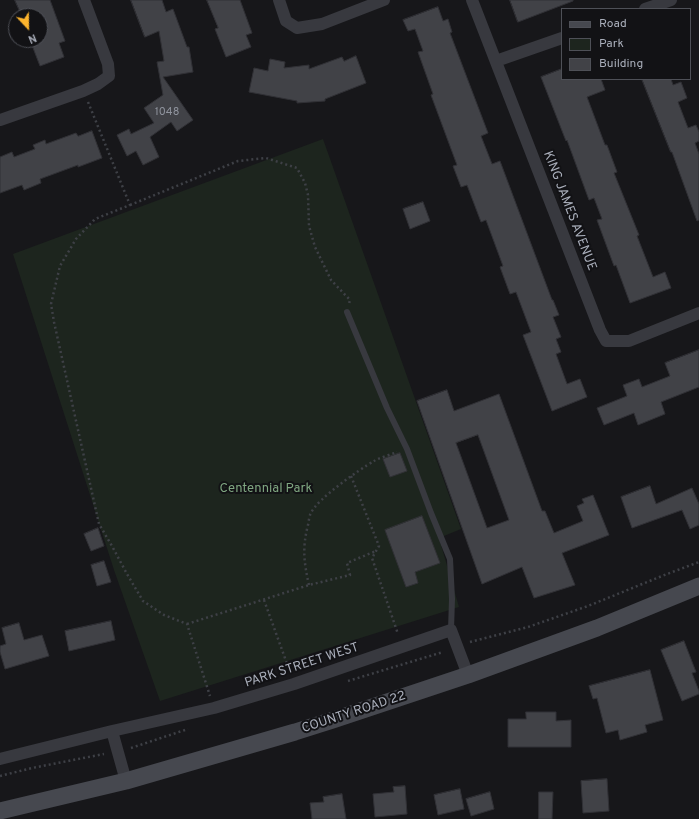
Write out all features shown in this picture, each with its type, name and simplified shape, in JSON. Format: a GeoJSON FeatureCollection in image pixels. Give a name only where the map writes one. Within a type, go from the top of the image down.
{"type":"FeatureCollection","features":[{"type":"Feature","properties":{"kind":"main road","name":"COUNTY ROAD 22"},"geometry":{"type":"LineString","coordinates":[[0,811],[126,781],[294,732],[468,675],[596,628],[699,586]]}},
{"type":"Feature","properties":{"kind":"street"},"geometry":{"type":"LineString","coordinates":[[0,120],[83,91],[98,84],[109,76],[108,64],[84,0]]}},
{"type":"Feature","properties":{"kind":"street"},"geometry":{"type":"LineString","coordinates":[[279,0],[286,21],[297,28],[322,24],[384,0]]}},
{"type":"Feature","properties":{"kind":"street","name":"KING JAMES AVENUE"},"geometry":{"type":"LineString","coordinates":[[472,0],[600,330],[606,340],[629,341],[699,313]]}},
{"type":"Feature","properties":{"kind":"street"},"geometry":{"type":"LineString","coordinates":[[648,8],[671,0]]}},
{"type":"Feature","properties":{"kind":"street"},"geometry":{"type":"LineString","coordinates":[[496,61],[561,38]]}},
{"type":"Feature","properties":{"kind":"street"},"geometry":{"type":"LineString","coordinates":[[451,630],[468,675]]}},
{"type":"Feature","properties":{"kind":"street","name":"PARK STREET WEST"},"geometry":{"type":"LineString","coordinates":[[0,759],[112,731],[214,708],[294,684],[451,630]]}},
{"type":"Feature","properties":{"kind":"street"},"geometry":{"type":"LineString","coordinates":[[112,731],[126,781]]}},
{"type":"Feature","properties":{"kind":"lane"},"geometry":{"type":"LineString","coordinates":[[347,312],[387,408],[407,449],[450,559],[452,599],[451,630]]}},
{"type":"Feature","properties":{"kind":"path"},"geometry":{"type":"LineString","coordinates":[[83,91],[130,206]]}},
{"type":"Feature","properties":{"kind":"path"},"geometry":{"type":"LineString","coordinates":[[347,312],[350,300],[331,280],[315,247],[308,226],[308,195],[305,183],[297,168],[266,158],[238,161],[95,219],[76,239],[60,266],[51,304],[99,524],[143,601],[164,615],[187,624],[309,585],[350,575],[347,563],[376,551]]}},
{"type":"Feature","properties":{"kind":"path"},"geometry":{"type":"LineString","coordinates":[[309,585],[305,566],[304,549],[306,532],[311,513],[318,502],[351,476],[375,460],[407,449]]}},
{"type":"Feature","properties":{"kind":"path"},"geometry":{"type":"LineString","coordinates":[[351,476],[379,546],[372,558],[402,647]]}},
{"type":"Feature","properties":{"kind":"path"},"geometry":{"type":"LineString","coordinates":[[470,642],[528,627],[588,606],[699,562]]}},
{"type":"Feature","properties":{"kind":"path"},"geometry":{"type":"LineString","coordinates":[[264,600],[294,684]]}},
{"type":"Feature","properties":{"kind":"path"},"geometry":{"type":"LineString","coordinates":[[187,624],[214,708]]}},
{"type":"Feature","properties":{"kind":"path"},"geometry":{"type":"LineString","coordinates":[[0,776],[32,768],[104,754]]}},
{"type":"Feature","properties":{"kind":"green space","name":"Centennial Park"},"geometry":{"type":"Polygon","coordinates":[[[323,139],[461,529],[439,538],[459,607],[160,701],[114,570],[13,254],[323,139]]]}},
{"type":"Feature","properties":{"kind":"building"},"geometry":{"type":"Polygon","coordinates":[[[15,0],[50,0],[65,41],[59,43],[64,57],[40,66],[33,48],[48,48],[48,8],[18,8],[15,0]]]}},
{"type":"Feature","properties":{"kind":"building"},"geometry":{"type":"Polygon","coordinates":[[[131,0],[162,0],[166,12],[173,9],[187,47],[189,47],[193,72],[163,77],[193,120],[177,131],[171,122],[150,137],[159,157],[143,165],[136,151],[127,156],[117,135],[129,129],[131,134],[154,123],[144,108],[163,95],[157,62],[164,61],[159,31],[145,37],[131,0]]]}},
{"type":"Feature","properties":{"kind":"building"},"geometry":{"type":"Polygon","coordinates":[[[207,0],[240,0],[252,33],[246,35],[251,47],[226,57],[215,29],[218,28],[207,0]]]}},
{"type":"Feature","properties":{"kind":"building"},"geometry":{"type":"Polygon","coordinates":[[[510,0],[573,0],[573,1],[518,22],[510,0]]]}},
{"type":"Feature","properties":{"kind":"building"},"geometry":{"type":"Polygon","coordinates":[[[438,7],[443,21],[448,19],[452,32],[450,33],[488,133],[481,136],[492,164],[500,161],[559,315],[553,317],[561,337],[556,339],[561,352],[556,354],[567,384],[580,379],[587,397],[552,411],[523,335],[531,332],[516,292],[510,294],[500,267],[503,266],[486,220],[481,222],[467,185],[461,187],[453,166],[457,165],[431,95],[433,94],[418,52],[423,51],[415,29],[408,31],[403,20],[438,7]]]}},
{"type":"Feature","properties":{"kind":"building"},"geometry":{"type":"Polygon","coordinates":[[[356,56],[366,83],[325,99],[325,101],[297,103],[297,101],[249,92],[254,68],[268,71],[270,59],[285,62],[284,68],[309,65],[309,69],[342,57],[344,61],[356,56]]]}},
{"type":"Feature","properties":{"kind":"building"},"geometry":{"type":"Polygon","coordinates":[[[561,69],[561,80],[601,80],[605,90],[587,97],[617,172],[614,173],[639,235],[637,236],[653,277],[665,272],[671,288],[630,303],[597,220],[602,219],[594,198],[589,200],[567,140],[566,141],[541,77],[561,69]]]}},
{"type":"Feature","properties":{"kind":"building"},"geometry":{"type":"Polygon","coordinates":[[[642,80],[671,80],[673,85],[681,82],[687,98],[678,102],[688,128],[696,125],[699,132],[699,141],[695,143],[699,154],[699,220],[697,221],[642,80]]]}},
{"type":"Feature","properties":{"kind":"building"},"geometry":{"type":"Polygon","coordinates":[[[92,131],[102,158],[40,179],[41,183],[24,190],[22,185],[0,193],[0,157],[12,152],[14,157],[35,149],[33,145],[45,140],[46,144],[76,133],[78,136],[92,131]]]}},
{"type":"Feature","properties":{"kind":"building"},"geometry":{"type":"Polygon","coordinates":[[[423,202],[430,221],[410,229],[403,209],[423,202]]]}},
{"type":"Feature","properties":{"kind":"building"},"geometry":{"type":"Polygon","coordinates":[[[699,350],[699,387],[661,402],[665,414],[638,425],[634,413],[604,425],[597,408],[627,396],[623,385],[639,379],[642,387],[670,376],[665,363],[699,350]]]}},
{"type":"Feature","properties":{"kind":"building"},"geometry":{"type":"Polygon","coordinates":[[[447,390],[454,411],[499,394],[542,511],[545,511],[554,533],[583,521],[577,506],[584,503],[582,499],[593,495],[609,535],[562,553],[575,585],[534,598],[522,567],[482,584],[417,401],[447,390]],[[478,435],[456,443],[487,528],[509,520],[478,435]]]}},
{"type":"Feature","properties":{"kind":"building"},"geometry":{"type":"Polygon","coordinates":[[[400,453],[407,471],[390,477],[383,459],[400,453]]]}},
{"type":"Feature","properties":{"kind":"building"},"geometry":{"type":"Polygon","coordinates":[[[650,486],[656,504],[692,488],[699,504],[699,525],[690,529],[682,510],[632,528],[621,497],[650,486]]]}},
{"type":"Feature","properties":{"kind":"building"},"geometry":{"type":"Polygon","coordinates":[[[422,516],[440,563],[415,572],[418,583],[406,587],[385,530],[422,516]]]}},
{"type":"Feature","properties":{"kind":"building"},"geometry":{"type":"Polygon","coordinates":[[[98,528],[104,546],[91,551],[84,534],[98,528]]]}},
{"type":"Feature","properties":{"kind":"building"},"geometry":{"type":"Polygon","coordinates":[[[104,561],[111,582],[97,586],[91,565],[104,561]]]}},
{"type":"Feature","properties":{"kind":"building"},"geometry":{"type":"Polygon","coordinates":[[[111,621],[115,640],[69,651],[65,631],[111,621]]]}},
{"type":"Feature","properties":{"kind":"building"},"geometry":{"type":"Polygon","coordinates":[[[19,623],[24,640],[42,635],[49,656],[5,669],[0,652],[0,646],[6,644],[2,628],[19,623]]]}},
{"type":"Feature","properties":{"kind":"building"},"geometry":{"type":"Polygon","coordinates":[[[684,641],[696,672],[692,673],[699,694],[682,701],[661,650],[684,641]]]}},
{"type":"Feature","properties":{"kind":"building"},"geometry":{"type":"Polygon","coordinates":[[[650,670],[663,720],[645,725],[647,732],[620,740],[618,730],[606,733],[597,698],[593,699],[589,686],[650,670]]]}},
{"type":"Feature","properties":{"kind":"building"},"geometry":{"type":"Polygon","coordinates":[[[526,712],[556,712],[556,721],[571,720],[571,747],[508,747],[508,719],[526,719],[526,712]]]}},
{"type":"Feature","properties":{"kind":"building"},"geometry":{"type":"Polygon","coordinates":[[[607,779],[609,811],[583,813],[581,781],[607,779]]]}},
{"type":"Feature","properties":{"kind":"building"},"geometry":{"type":"Polygon","coordinates":[[[405,786],[407,814],[375,817],[373,794],[394,792],[393,787],[405,786]]]}},
{"type":"Feature","properties":{"kind":"building"},"geometry":{"type":"Polygon","coordinates":[[[460,789],[464,809],[438,815],[434,795],[460,789]]]}},
{"type":"Feature","properties":{"kind":"building"},"geometry":{"type":"Polygon","coordinates":[[[490,792],[494,809],[471,816],[466,799],[490,792]]]}},
{"type":"Feature","properties":{"kind":"building"},"geometry":{"type":"Polygon","coordinates":[[[539,792],[553,792],[552,819],[539,819],[539,792]]]}},
{"type":"Feature","properties":{"kind":"building"},"geometry":{"type":"Polygon","coordinates":[[[342,794],[346,819],[312,819],[310,803],[324,802],[323,797],[342,794]]]}}]}
